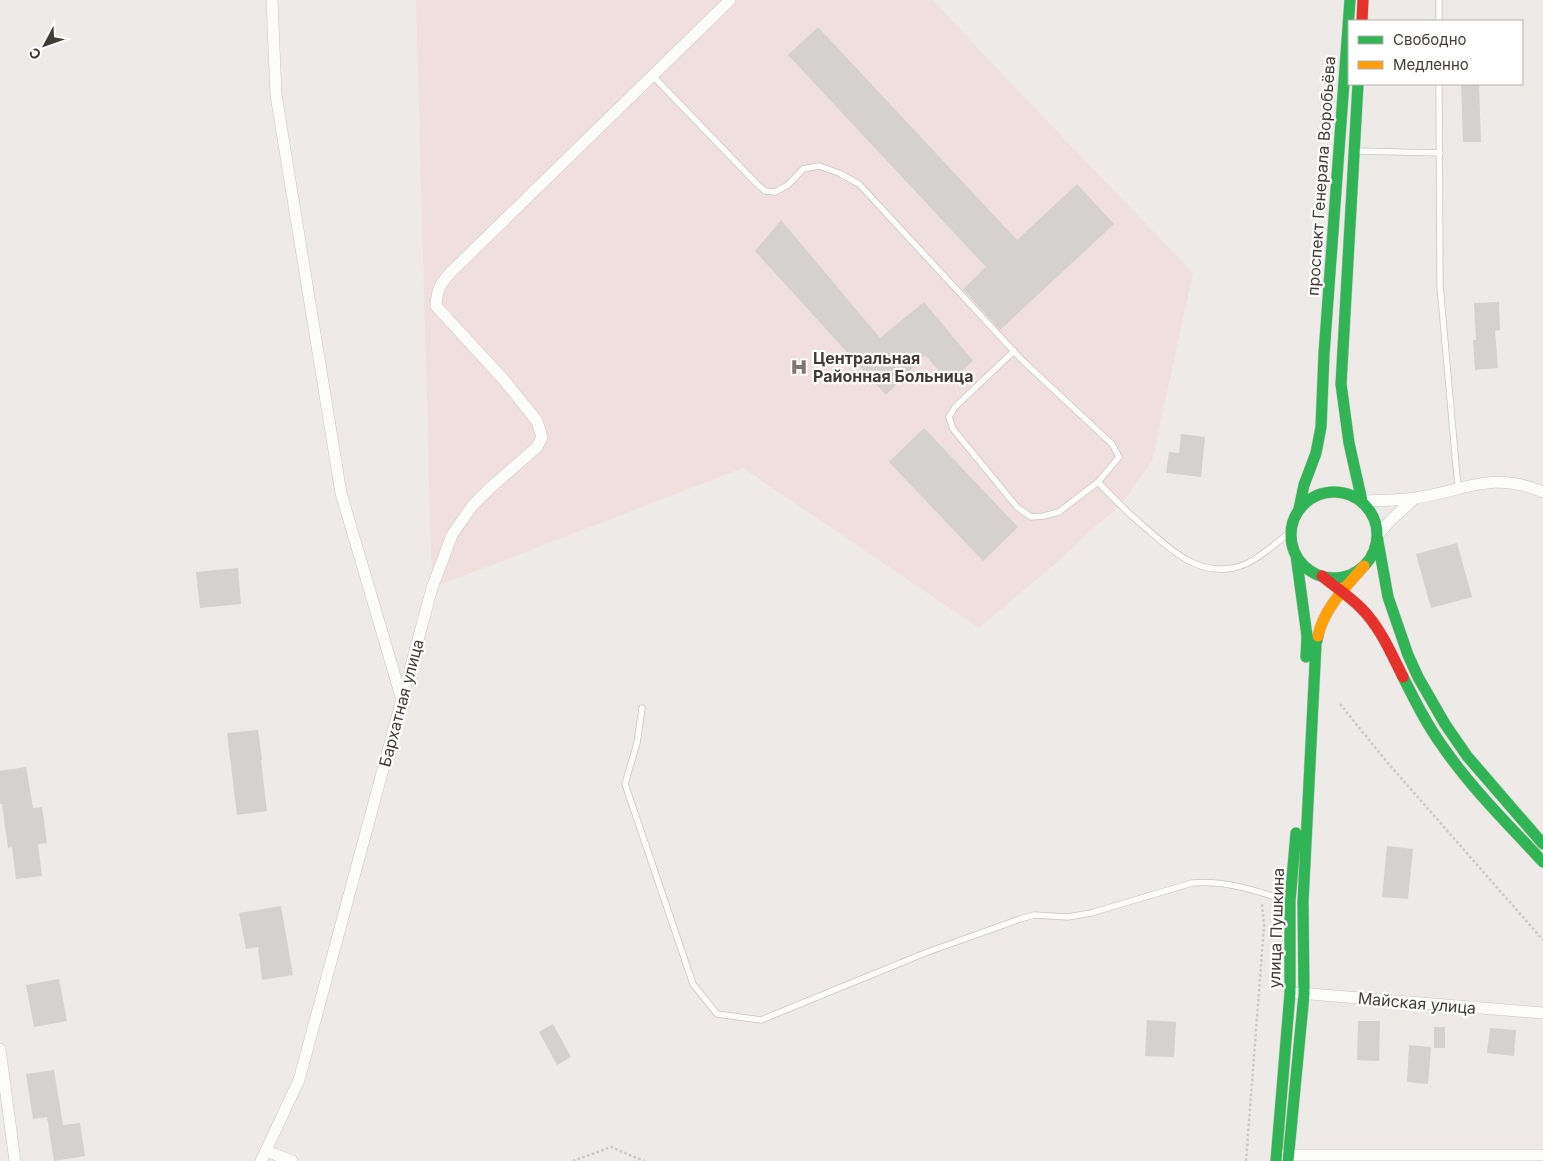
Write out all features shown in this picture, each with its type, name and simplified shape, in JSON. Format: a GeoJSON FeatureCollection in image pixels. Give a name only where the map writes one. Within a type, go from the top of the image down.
{"type":"FeatureCollection","features":[{"type":"Feature","properties":{"kind":"main road","name":"проспект Генерала Воробьёва"},"geometry":{"type":"LineString","coordinates":[[1349,20],[1350,0]]}},
{"type":"Feature","properties":{"kind":"main road"},"geometry":{"type":"LineString","coordinates":[[1362,20],[1363,0]]}},
{"type":"Feature","properties":{"kind":"main road","name":"проспект Генерала Воробьёва"},"geometry":{"type":"LineString","coordinates":[[1299,509],[1304,485],[1316,453],[1321,427],[1324,354],[1348,27]]}},
{"type":"Feature","properties":{"kind":"main road","name":"проспект Генерала Воробьёва"},"geometry":{"type":"LineString","coordinates":[[1358,85],[1341,384],[1342,408],[1349,449],[1362,501]]}},
{"type":"Feature","properties":{"kind":"main road"},"geometry":{"type":"LineString","coordinates":[[1364,566],[1355,573],[1333,578],[1322,576],[1303,565],[1296,555],[1292,543],[1292,525],[1299,509],[1315,496],[1336,492],[1347,494],[1362,501],[1372,514],[1376,525],[1388,597],[1418,677],[1445,724],[1467,756],[1543,844]]}},
{"type":"Feature","properties":{"kind":"main road"},"geometry":{"type":"LineString","coordinates":[[1282,1158],[1304,994],[1303,902],[1316,644],[1320,628],[1342,592],[1371,557],[1376,547],[1377,536]]}},
{"type":"Feature","properties":{"kind":"main road","name":"улица Пушкина"},"geometry":{"type":"LineString","coordinates":[[1282,1158],[1290,993],[1290,901],[1301,789],[1307,636],[1296,555]]}},
{"type":"Feature","properties":{"kind":"main road"},"geometry":{"type":"LineString","coordinates":[[1322,576],[1361,608],[1369,617],[1382,634],[1415,701],[1442,746],[1472,784],[1543,862]]}},
{"type":"Feature","properties":{"kind":"main road"},"geometry":{"type":"LineString","coordinates":[[1320,628],[1330,618],[1343,610],[1358,611],[1369,617]]}},
{"type":"Feature","properties":{"kind":"street"},"geometry":{"type":"LineString","coordinates":[[272,0],[276,95],[341,493],[402,702]]}},
{"type":"Feature","properties":{"kind":"street"},"geometry":{"type":"LineString","coordinates":[[652,74],[730,0]]}},
{"type":"Feature","properties":{"kind":"street","name":"Бархатная улица"},"geometry":{"type":"LineString","coordinates":[[263,1156],[299,1080],[432,588],[452,535],[472,506],[537,447],[542,437],[537,421],[504,380],[436,306],[436,292],[443,280],[652,74]]}},
{"type":"Feature","properties":{"kind":"street"},"geometry":{"type":"LineString","coordinates":[[1362,501],[1415,498],[1482,483],[1500,481],[1531,487],[1543,492]]}},
{"type":"Feature","properties":{"kind":"street"},"geometry":{"type":"LineString","coordinates":[[1377,536],[1415,498]]}},
{"type":"Feature","properties":{"kind":"street","name":"Майская улица"},"geometry":{"type":"LineString","coordinates":[[1290,993],[1543,1013]]}},
{"type":"Feature","properties":{"kind":"street"},"geometry":{"type":"LineString","coordinates":[[0,1049],[15,1161]]}},
{"type":"Feature","properties":{"kind":"street"},"geometry":{"type":"LineString","coordinates":[[1282,1158],[1543,1155]]}},
{"type":"Feature","properties":{"kind":"street"},"geometry":{"type":"LineString","coordinates":[[263,1156],[292,1161]]}},
{"type":"Feature","properties":{"kind":"lane"},"geometry":{"type":"LineString","coordinates":[[1439,0],[1439,20]]}},
{"type":"Feature","properties":{"kind":"lane"},"geometry":{"type":"LineString","coordinates":[[652,74],[765,191],[775,192],[788,185],[803,169],[819,166],[839,173],[859,184],[1014,351],[1112,444],[1119,457],[1098,482],[1059,512],[1044,516],[1031,517],[1018,507],[953,429],[948,417],[955,406],[1014,351]]}},
{"type":"Feature","properties":{"kind":"lane"},"geometry":{"type":"LineString","coordinates":[[1439,85],[1440,286],[1458,488]]}},
{"type":"Feature","properties":{"kind":"lane"},"geometry":{"type":"LineString","coordinates":[[1354,151],[1440,153]]}},
{"type":"Feature","properties":{"kind":"lane"},"geometry":{"type":"LineString","coordinates":[[1098,482],[1120,506],[1173,552],[1183,559],[1198,565],[1211,568],[1233,568],[1250,562],[1292,532]]}},
{"type":"Feature","properties":{"kind":"lane"},"geometry":{"type":"LineString","coordinates":[[642,708],[637,743],[625,784],[694,984],[717,1014],[761,1020],[925,953],[1034,915],[1068,916],[1091,913],[1192,883],[1206,882],[1250,889],[1290,901],[1303,902]]}},
{"type":"Feature","properties":{"kind":"path"},"geometry":{"type":"LineString","coordinates":[[1340,704],[1387,762],[1543,940]]}},
{"type":"Feature","properties":{"kind":"path"},"geometry":{"type":"LineString","coordinates":[[1246,1161],[1264,926],[1262,892]]}},
{"type":"Feature","properties":{"kind":"path"},"geometry":{"type":"LineString","coordinates":[[573,1161],[611,1147],[644,1161]]}},
{"type":"Feature","properties":{"kind":"shaded area","name":"Центральная Районная Больница"},"geometry":{"type":"Polygon","coordinates":[[[416,0],[933,0],[1193,273],[1152,461],[1120,506],[979,628],[743,468],[432,588],[416,0]]]}},
{"type":"Feature","properties":{"kind":"building"},"geometry":{"type":"Polygon","coordinates":[[[818,27],[1017,240],[1077,184],[1114,224],[1000,330],[963,289],[986,267],[788,55],[818,27]]]}},
{"type":"Feature","properties":{"kind":"building"},"geometry":{"type":"Polygon","coordinates":[[[1461,85],[1479,85],[1481,142],[1463,142],[1461,85]]]}},
{"type":"Feature","properties":{"kind":"building"},"geometry":{"type":"Polygon","coordinates":[[[781,220],[880,338],[924,302],[973,361],[949,382],[925,355],[886,395],[755,251],[781,220]]]}},
{"type":"Feature","properties":{"kind":"building"},"geometry":{"type":"Polygon","coordinates":[[[1499,302],[1500,330],[1495,331],[1498,368],[1475,370],[1473,340],[1476,340],[1474,303],[1499,302]]]}},
{"type":"Feature","properties":{"kind":"building"},"geometry":{"type":"Polygon","coordinates":[[[924,428],[1018,527],[983,561],[889,462],[924,428]]]}},
{"type":"Feature","properties":{"kind":"building"},"geometry":{"type":"Polygon","coordinates":[[[1181,434],[1205,437],[1201,477],[1166,473],[1169,452],[1179,453],[1181,434]]]}},
{"type":"Feature","properties":{"kind":"building"},"geometry":{"type":"Polygon","coordinates":[[[1457,543],[1472,597],[1431,608],[1416,554],[1457,543]]]}},
{"type":"Feature","properties":{"kind":"building"},"geometry":{"type":"Polygon","coordinates":[[[238,568],[241,604],[200,608],[196,572],[238,568]]]}},
{"type":"Feature","properties":{"kind":"building"},"geometry":{"type":"Polygon","coordinates":[[[258,730],[267,811],[237,815],[227,733],[258,730]]]}},
{"type":"Feature","properties":{"kind":"building"},"geometry":{"type":"Polygon","coordinates":[[[26,767],[33,808],[42,807],[47,843],[38,844],[42,876],[16,879],[12,847],[8,848],[2,804],[0,804],[0,771],[26,767]]]}},
{"type":"Feature","properties":{"kind":"building"},"geometry":{"type":"Polygon","coordinates":[[[1387,846],[1413,849],[1408,899],[1382,897],[1387,846]]]}},
{"type":"Feature","properties":{"kind":"building"},"geometry":{"type":"Polygon","coordinates":[[[281,906],[293,975],[262,980],[258,947],[246,949],[239,913],[281,906]]]}},
{"type":"Feature","properties":{"kind":"building"},"geometry":{"type":"Polygon","coordinates":[[[59,979],[67,1021],[34,1027],[26,985],[59,979]]]}},
{"type":"Feature","properties":{"kind":"building"},"geometry":{"type":"Polygon","coordinates":[[[1147,1020],[1176,1022],[1174,1057],[1145,1056],[1147,1020]]]}},
{"type":"Feature","properties":{"kind":"building"},"geometry":{"type":"Polygon","coordinates":[[[1358,1021],[1380,1021],[1379,1061],[1357,1060],[1358,1021]]]}},
{"type":"Feature","properties":{"kind":"building"},"geometry":{"type":"Polygon","coordinates":[[[553,1024],[571,1057],[557,1065],[539,1032],[553,1024]]]}},
{"type":"Feature","properties":{"kind":"building"},"geometry":{"type":"Polygon","coordinates":[[[1434,1027],[1445,1027],[1445,1048],[1434,1048],[1434,1027]]]}},
{"type":"Feature","properties":{"kind":"building"},"geometry":{"type":"Polygon","coordinates":[[[1490,1028],[1516,1030],[1514,1056],[1487,1053],[1490,1028]]]}},
{"type":"Feature","properties":{"kind":"building"},"geometry":{"type":"Polygon","coordinates":[[[1409,1045],[1431,1047],[1428,1084],[1407,1082],[1409,1045]]]}},
{"type":"Feature","properties":{"kind":"building"},"geometry":{"type":"Polygon","coordinates":[[[54,1070],[63,1125],[80,1123],[85,1156],[54,1161],[47,1117],[33,1119],[26,1074],[54,1070]]]}},
{"type":"Feature","properties":{"kind":"traffic: fast"},"geometry":{"type":"LineString","coordinates":[[1349,20],[1350,0]]}},
{"type":"Feature","properties":{"kind":"traffic: fast"},"geometry":{"type":"LineString","coordinates":[[1299,509],[1304,485],[1316,453],[1321,427],[1324,354],[1348,27]]}},
{"type":"Feature","properties":{"kind":"traffic: fast"},"geometry":{"type":"LineString","coordinates":[[1358,85],[1341,384],[1349,443],[1362,501]]}},
{"type":"Feature","properties":{"kind":"traffic: fast"},"geometry":{"type":"LineString","coordinates":[[1334,492],[1350,495],[1358,499],[1370,511],[1374,519],[1377,535],[1374,551],[1370,559],[1358,571],[1350,575],[1334,578],[1318,575],[1310,571],[1298,559],[1294,551],[1291,535],[1294,519],[1298,511],[1310,499],[1318,495],[1334,492]]}},
{"type":"Feature","properties":{"kind":"traffic: fast"},"geometry":{"type":"LineString","coordinates":[[1377,536],[1388,597],[1408,655],[1418,677],[1445,724],[1467,756],[1543,844]]}},
{"type":"Feature","properties":{"kind":"traffic: fast"},"geometry":{"type":"LineString","coordinates":[[1296,555],[1307,636],[1306,657]]}},
{"type":"Feature","properties":{"kind":"traffic: fast"},"geometry":{"type":"LineString","coordinates":[[1288,1161],[1304,994],[1303,902],[1316,644],[1318,636]]}},
{"type":"Feature","properties":{"kind":"traffic: fast"},"geometry":{"type":"LineString","coordinates":[[1403,677],[1426,722],[1454,762],[1491,806],[1543,862]]}},
{"type":"Feature","properties":{"kind":"traffic: fast"},"geometry":{"type":"LineString","coordinates":[[1276,1161],[1290,993],[1290,901],[1296,833]]}},
{"type":"Feature","properties":{"kind":"traffic: slow"},"geometry":{"type":"LineString","coordinates":[[1318,636],[1330,607],[1364,566]]}},
{"type":"Feature","properties":{"kind":"traffic: jam"},"geometry":{"type":"LineString","coordinates":[[1362,20],[1363,0]]}},
{"type":"Feature","properties":{"kind":"traffic: jam"},"geometry":{"type":"LineString","coordinates":[[1322,576],[1352,599],[1368,615],[1385,641],[1403,677]]}},
{"type":"Feature","properties":{"kind":"place","name":"Центральная Районная Больница"},"geometry":{"type":"Point","coordinates":[799,367]}}]}
